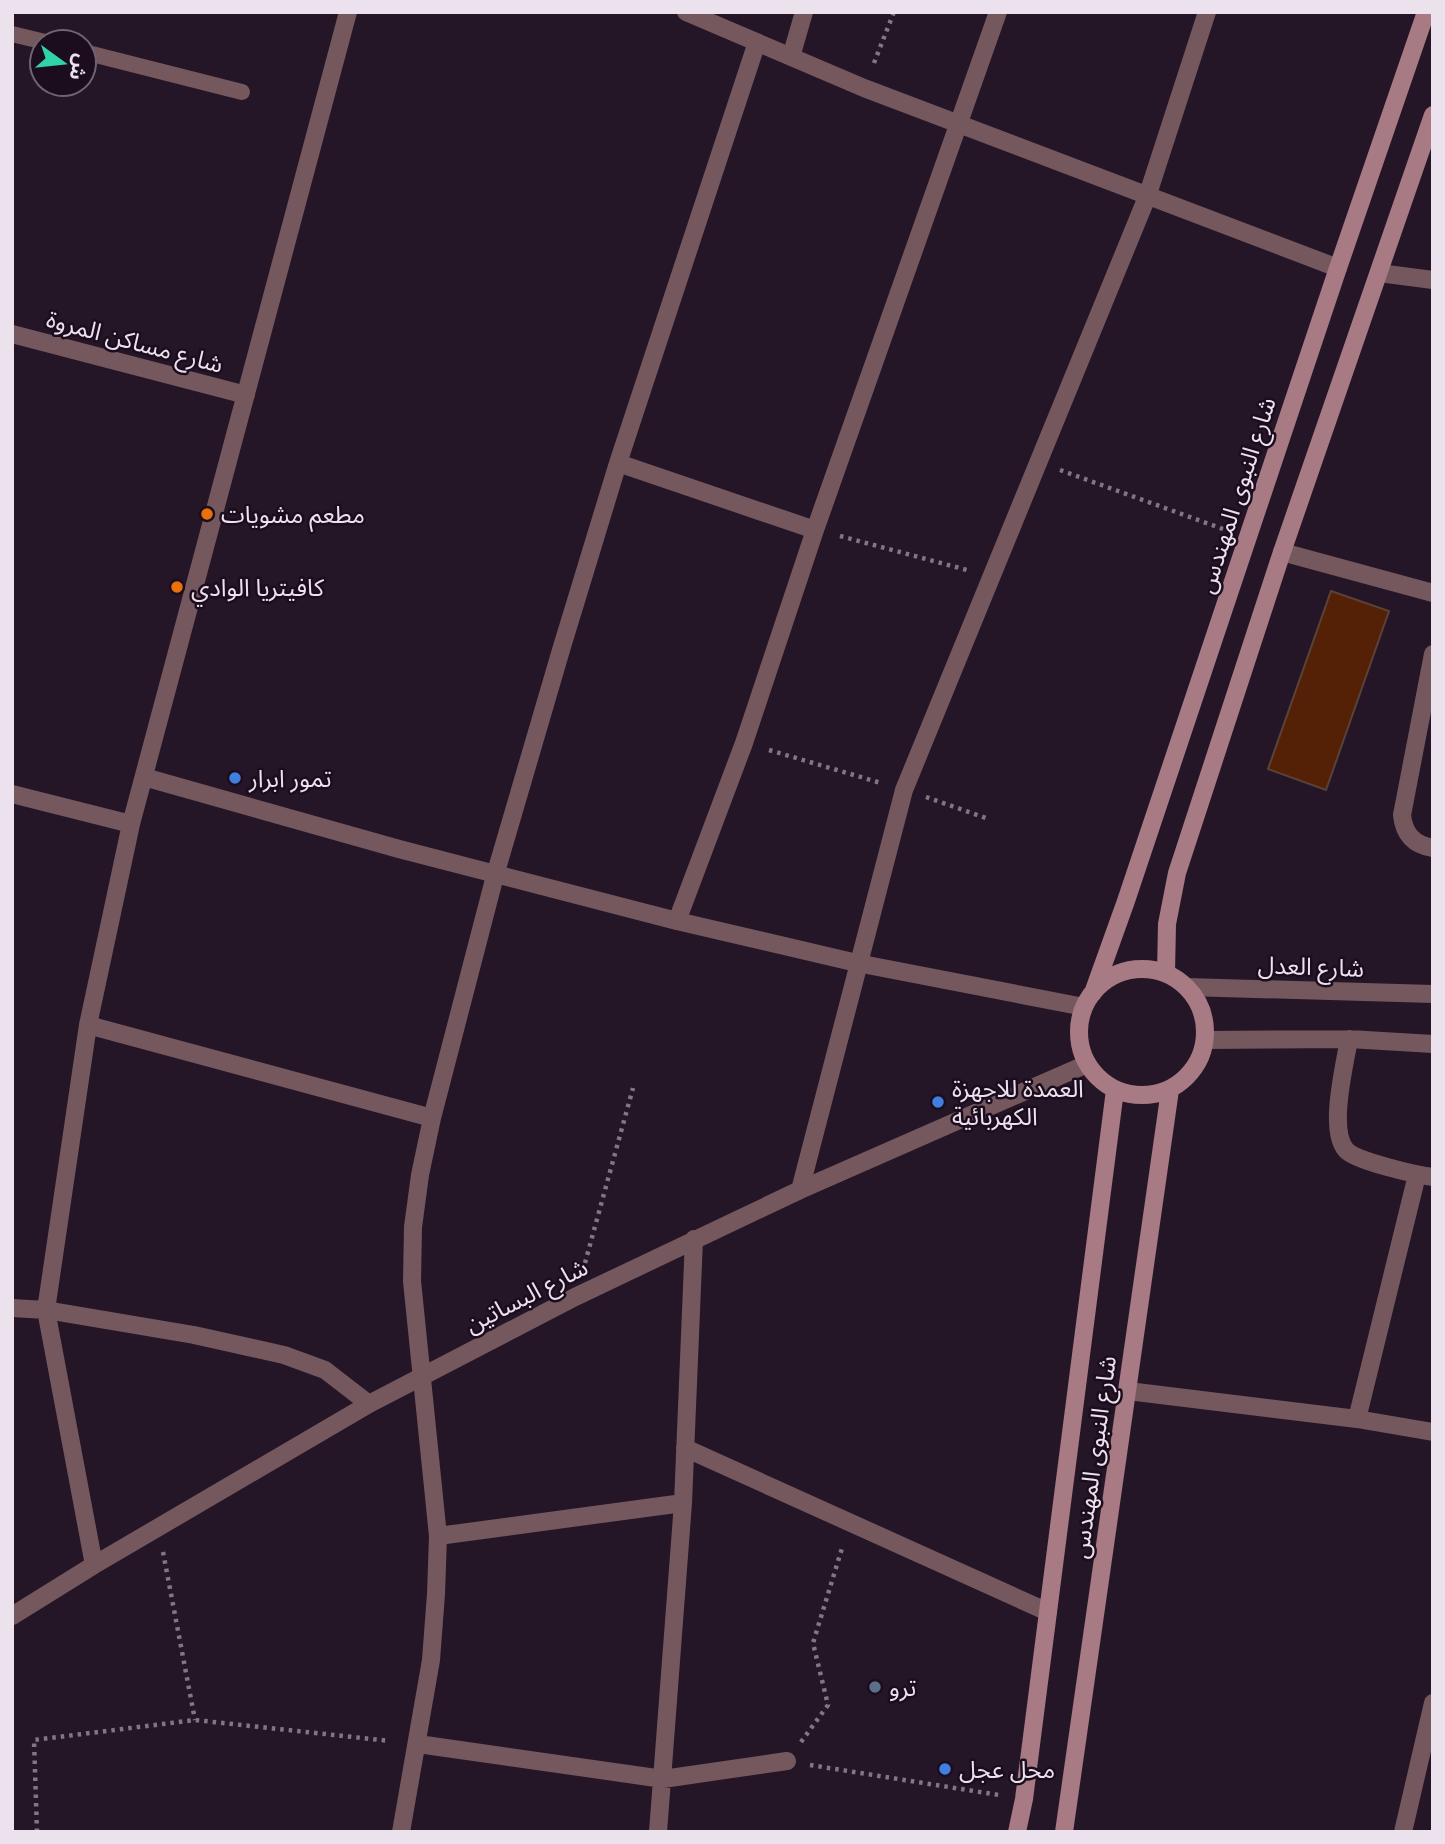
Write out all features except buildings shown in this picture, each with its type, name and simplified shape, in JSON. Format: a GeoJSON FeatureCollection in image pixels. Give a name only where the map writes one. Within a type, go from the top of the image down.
{"type":"FeatureCollection","features":[{"type":"Feature","properties":{"kind":"street"},"geometry":{"type":"LineString","coordinates":[[94,1565],[46,1310],[88,1025],[131,824],[348,12]]}},
{"type":"Feature","properties":{"kind":"street"},"geometry":{"type":"LineString","coordinates":[[686,12],[958,125],[1338,268]]}},
{"type":"Feature","properties":{"kind":"street"},"geometry":{"type":"LineString","coordinates":[[790,57],[804,12]]}},
{"type":"Feature","properties":{"kind":"street"},"geometry":{"type":"LineString","coordinates":[[677,921],[744,743],[815,530],[998,12]]}},
{"type":"Feature","properties":{"kind":"street"},"geometry":{"type":"LineString","coordinates":[[800,1190],[904,790],[1147,197],[1207,12]]}},
{"type":"Feature","properties":{"kind":"street","name":"شارع النبوى المهندس"},"geometry":{"type":"LineString","coordinates":[[1088,1000],[1126,901],[1426,12]]}},
{"type":"Feature","properties":{"kind":"street"},"geometry":{"type":"LineString","coordinates":[[401,1832],[431,1660],[438,1536],[412,1281],[413,1227],[420,1175],[432,1118],[496,872],[618,463],[757,42]]}},
{"type":"Feature","properties":{"kind":"street"},"geometry":{"type":"LineString","coordinates":[[1166,973],[1167,924],[1177,873],[1282,552],[1433,115]]}},
{"type":"Feature","properties":{"kind":"street"},"geometry":{"type":"LineString","coordinates":[[1379,273],[1433,280]]}},
{"type":"Feature","properties":{"kind":"street","name":"شارع مساكن المروة"},"geometry":{"type":"LineString","coordinates":[[12,334],[246,396]]}},
{"type":"Feature","properties":{"kind":"street"},"geometry":{"type":"LineString","coordinates":[[618,463],[815,530]]}},
{"type":"Feature","properties":{"kind":"street"},"geometry":{"type":"LineString","coordinates":[[1282,552],[1433,593]]}},
{"type":"Feature","properties":{"kind":"street"},"geometry":{"type":"LineString","coordinates":[[1433,653],[1425,739],[1402,815],[1403,826],[1413,840],[1421,846],[1433,848]]}},
{"type":"Feature","properties":{"kind":"street"},"geometry":{"type":"LineString","coordinates":[[144,777],[399,849],[677,921],[858,963],[1088,1000]]}},
{"type":"Feature","properties":{"kind":"street"},"geometry":{"type":"LineString","coordinates":[[12,794],[131,824]]}},
{"type":"Feature","properties":{"kind":"street"},"geometry":{"type":"LineString","coordinates":[[1147,969],[1166,973],[1187,987],[1198,1003],[1205,1021],[1205,1040],[1199,1060],[1187,1078],[1170,1090],[1142,1096],[1115,1090],[1099,1079],[1087,1064],[1080,1046],[1079,1026],[1088,1000],[1107,979],[1126,971],[1147,969]]}},
{"type":"Feature","properties":{"kind":"street","name":"شارع العدل"},"geometry":{"type":"LineString","coordinates":[[1187,987],[1433,994]]}},
{"type":"Feature","properties":{"kind":"street"},"geometry":{"type":"LineString","coordinates":[[88,1025],[432,1118]]}},
{"type":"Feature","properties":{"kind":"street"},"geometry":{"type":"LineString","coordinates":[[1205,1040],[1349,1039],[1433,1044]]}},
{"type":"Feature","properties":{"kind":"street"},"geometry":{"type":"LineString","coordinates":[[1349,1039],[1338,1127],[1344,1148],[1356,1157],[1425,1176],[1357,1419]]}},
{"type":"Feature","properties":{"kind":"street","name":"شارع البساتين"},"geometry":{"type":"LineString","coordinates":[[12,1616],[369,1404],[575,1297],[800,1190],[1087,1064]]}},
{"type":"Feature","properties":{"kind":"street","name":"شارع النبوى المهندس"},"geometry":{"type":"LineString","coordinates":[[1017,1832],[1024,1799],[1115,1090]]}},
{"type":"Feature","properties":{"kind":"street","name":"شارع النبوى المهندس"},"geometry":{"type":"LineString","coordinates":[[1064,1832],[1170,1090]]}},
{"type":"Feature","properties":{"kind":"street"},"geometry":{"type":"LineString","coordinates":[[658,1832],[682,1503],[694,1239]]}},
{"type":"Feature","properties":{"kind":"street"},"geometry":{"type":"LineString","coordinates":[[12,1308],[46,1310],[194,1335],[284,1355],[325,1370],[369,1404]]}},
{"type":"Feature","properties":{"kind":"street"},"geometry":{"type":"LineString","coordinates":[[1128,1391],[1357,1419],[1433,1432]]}},
{"type":"Feature","properties":{"kind":"street"},"geometry":{"type":"LineString","coordinates":[[685,1448],[1048,1612]]}},
{"type":"Feature","properties":{"kind":"street"},"geometry":{"type":"LineString","coordinates":[[438,1536],[682,1503]]}},
{"type":"Feature","properties":{"kind":"street"},"geometry":{"type":"LineString","coordinates":[[1403,1832],[1433,1703]]}},
{"type":"Feature","properties":{"kind":"street"},"geometry":{"type":"LineString","coordinates":[[418,1744],[663,1779],[787,1761]]}},
{"type":"Feature","properties":{"kind":"lane"},"geometry":{"type":"LineString","coordinates":[[98,56],[242,92]]}},
{"type":"Feature","properties":{"kind":"path"},"geometry":{"type":"LineString","coordinates":[[864,88],[894,12]]}},
{"type":"Feature","properties":{"kind":"path"},"geometry":{"type":"LineString","coordinates":[[1039,462],[1247,538]]}},
{"type":"Feature","properties":{"kind":"path"},"geometry":{"type":"LineString","coordinates":[[815,530],[992,577]]}},
{"type":"Feature","properties":{"kind":"path"},"geometry":{"type":"LineString","coordinates":[[744,743],[904,790],[986,818]]}},
{"type":"Feature","properties":{"kind":"path"},"geometry":{"type":"LineString","coordinates":[[575,1297],[633,1088]]}},
{"type":"Feature","properties":{"kind":"path"},"geometry":{"type":"LineString","coordinates":[[851,1522],[813,1643],[828,1705],[787,1761],[1024,1799]]}},
{"type":"Feature","properties":{"kind":"path"},"geometry":{"type":"LineString","coordinates":[[159,1527],[195,1720]]}},
{"type":"Feature","properties":{"kind":"path"},"geometry":{"type":"LineString","coordinates":[[37,1832],[34,1740],[195,1720],[418,1744]]}},
{"type":"Feature","properties":{"kind":"place","name":"مطعم مشويات"},"geometry":{"type":"Point","coordinates":[207,514]}},
{"type":"Feature","properties":{"kind":"place","name":"كافيتريا الوادي"},"geometry":{"type":"Point","coordinates":[177,587]}},
{"type":"Feature","properties":{"kind":"place","name":"تمور ابرار"},"geometry":{"type":"Point","coordinates":[235,778]}},
{"type":"Feature","properties":{"kind":"place","name":"العمدة للاجهزة الكهربائية"},"geometry":{"type":"Point","coordinates":[938,1102]}},
{"type":"Feature","properties":{"kind":"place","name":"ترو"},"geometry":{"type":"Point","coordinates":[875,1687]}},
{"type":"Feature","properties":{"kind":"place","name":"محل عجل"},"geometry":{"type":"Point","coordinates":[945,1769]}}]}
